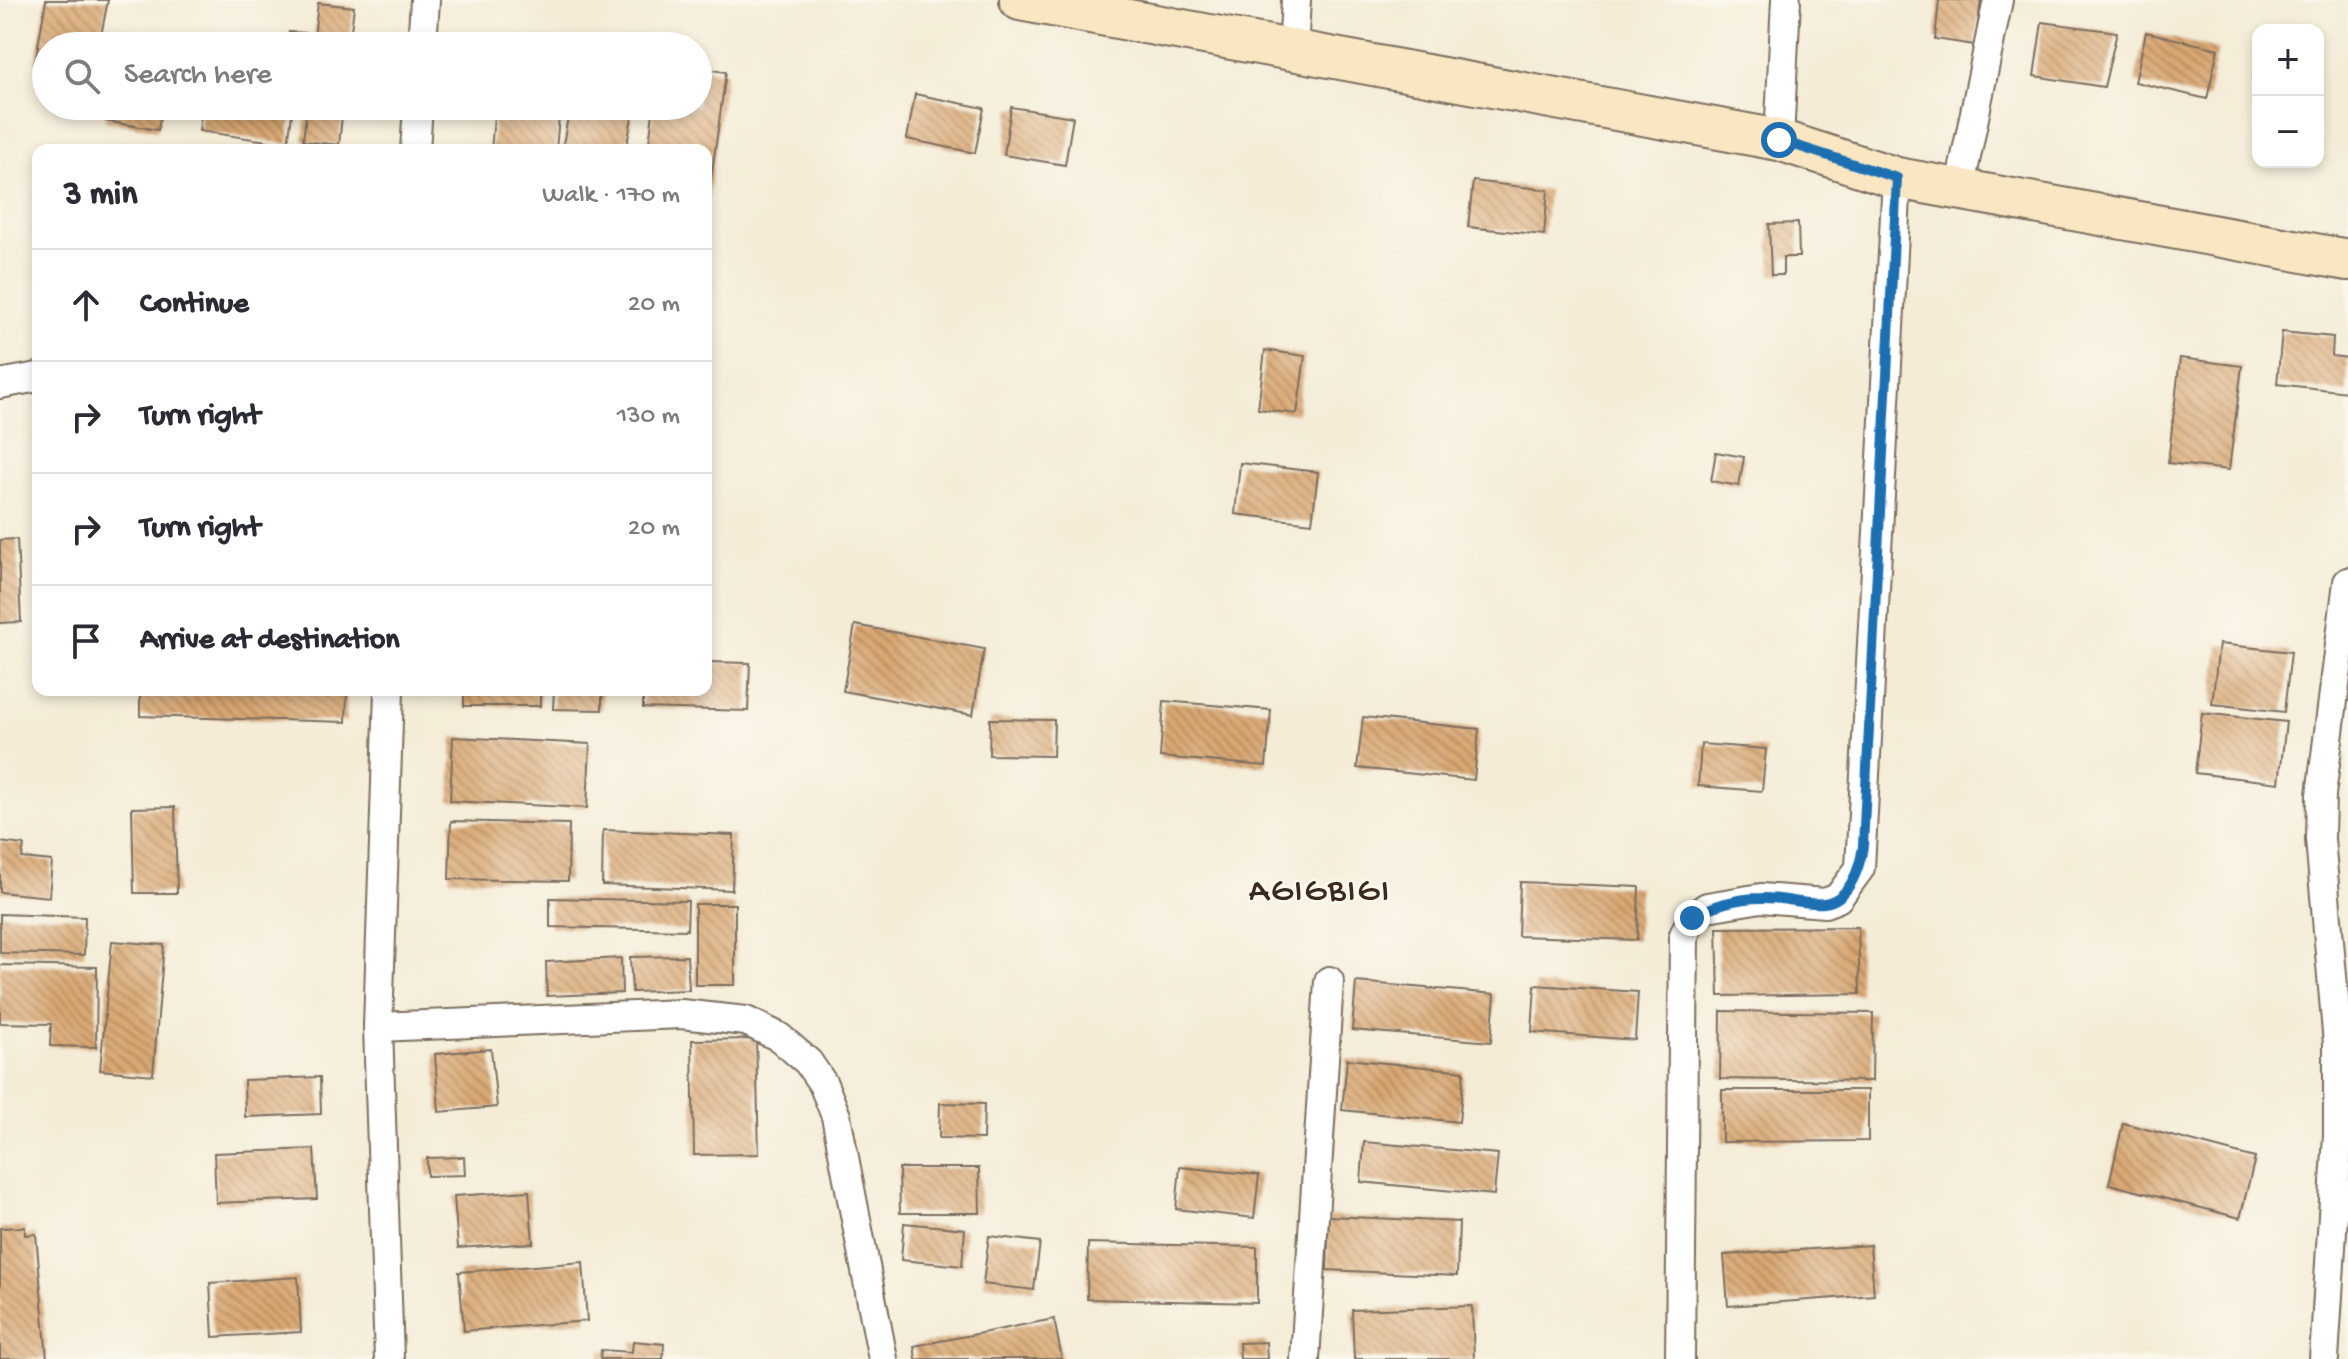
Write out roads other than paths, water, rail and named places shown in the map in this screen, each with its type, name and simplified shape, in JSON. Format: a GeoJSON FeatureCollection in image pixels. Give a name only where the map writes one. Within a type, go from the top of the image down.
{"type":"FeatureCollection","features":[{"type":"Feature","properties":{"kind":"main road"},"geometry":{"type":"LineString","coordinates":[[1020,0],[1779,140],[1897,178],[2348,260]]}},
{"type":"Feature","properties":{"kind":"street"},"geometry":{"type":"LineString","coordinates":[[423,32],[425,0]]}},
{"type":"Feature","properties":{"kind":"street"},"geometry":{"type":"LineString","coordinates":[[1293,51],[1296,0]]}},
{"type":"Feature","properties":{"kind":"street"},"geometry":{"type":"LineString","coordinates":[[1779,140],[1786,0]]}},
{"type":"Feature","properties":{"kind":"street"},"geometry":{"type":"LineString","coordinates":[[1959,191],[1998,0]]}},
{"type":"Feature","properties":{"kind":"street"},"geometry":{"type":"LineString","coordinates":[[415,144],[417,120]]}},
{"type":"Feature","properties":{"kind":"street"},"geometry":{"type":"LineString","coordinates":[[1680,1359],[1684,935],[1692,918],[1707,907],[1761,898],[1825,903],[1838,898],[1860,868],[1897,178]]}},
{"type":"Feature","properties":{"kind":"street"},"geometry":{"type":"LineString","coordinates":[[0,384],[32,378]]}},
{"type":"Feature","properties":{"kind":"street"},"geometry":{"type":"LineString","coordinates":[[2324,1359],[2338,1135],[2338,1044],[2320,853],[2321,795],[2348,582]]}},
{"type":"Feature","properties":{"kind":"street"},"geometry":{"type":"LineString","coordinates":[[389,696],[378,1027],[389,1359]]}},
{"type":"Feature","properties":{"kind":"street"},"geometry":{"type":"LineString","coordinates":[[1305,1359],[1329,981]]}},
{"type":"Feature","properties":{"kind":"street"},"geometry":{"type":"LineString","coordinates":[[378,1027],[681,1014],[746,1021],[779,1037],[808,1062],[823,1084],[836,1116],[883,1359]]}},
{"type":"Feature","properties":{"kind":"district","name":"AGIGBIGI"},"geometry":{"type":"Point","coordinates":[1320,893]}}]}
